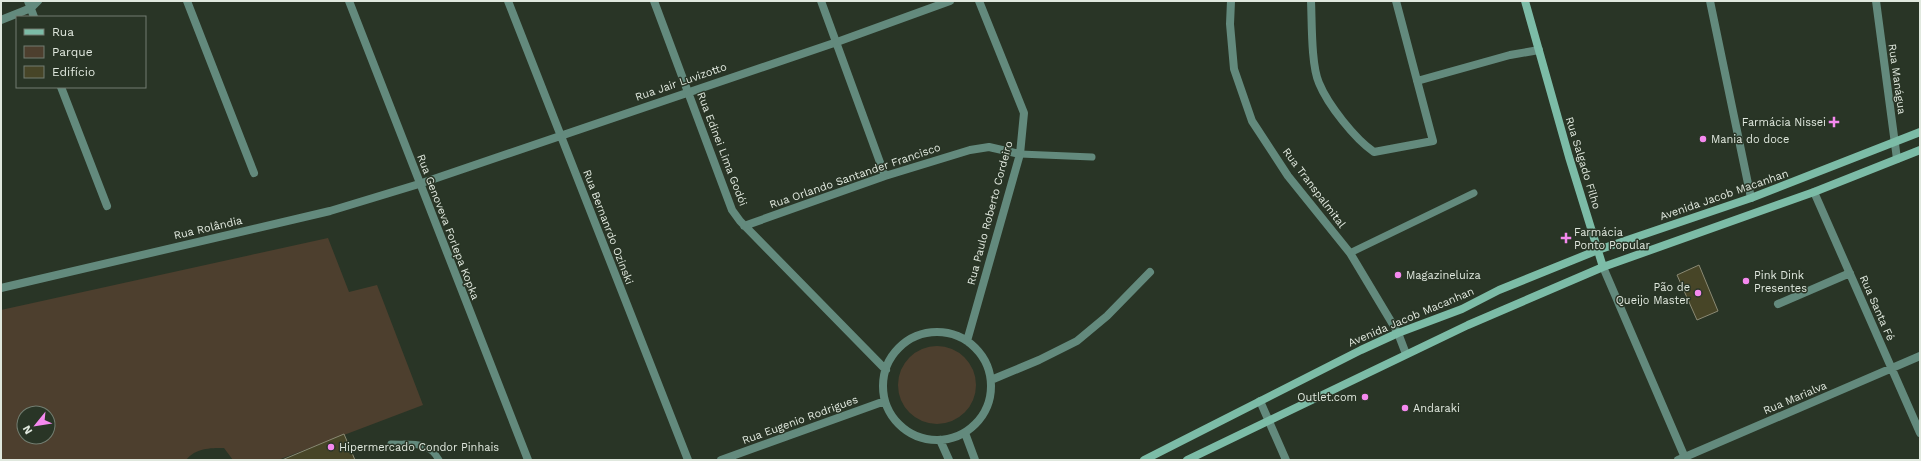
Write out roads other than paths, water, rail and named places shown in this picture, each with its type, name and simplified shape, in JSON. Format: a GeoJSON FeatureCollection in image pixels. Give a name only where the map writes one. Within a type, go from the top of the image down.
{"type":"FeatureCollection","features":[{"type":"Feature","properties":{"kind":"main road","name":"Rua Salgado Filho"},"geometry":{"type":"LineString","coordinates":[[1525,1],[1569,157],[1603,267]]}},
{"type":"Feature","properties":{"kind":"main road","name":"Avenida Jacob Macanhan"},"geometry":{"type":"LineString","coordinates":[[1144,460],[1398,333],[1462,309],[1499,290],[1598,250],[1751,198],[1920,132]]}},
{"type":"Feature","properties":{"kind":"main road"},"geometry":{"type":"LineString","coordinates":[[1187,460],[1468,325],[1603,267],[1814,192],[1920,150]]}},
{"type":"Feature","properties":{"kind":"street"},"geometry":{"type":"LineString","coordinates":[[1,20],[38,1]]}},
{"type":"Feature","properties":{"kind":"street"},"geometry":{"type":"LineString","coordinates":[[187,1],[254,173]]}},
{"type":"Feature","properties":{"kind":"street","name":"Rua Genoveva Forlepa Kopka"},"geometry":{"type":"LineString","coordinates":[[349,1],[419,184],[528,460]]}},
{"type":"Feature","properties":{"kind":"street","name":"Rua Bernanrdo Ozinski"},"geometry":{"type":"LineString","coordinates":[[508,1],[688,460]]}},
{"type":"Feature","properties":{"kind":"street","name":"Rua Edinei Lima Godói"},"geometry":{"type":"LineString","coordinates":[[654,1],[732,210],[744,226],[886,370]]}},
{"type":"Feature","properties":{"kind":"street"},"geometry":{"type":"LineString","coordinates":[[821,1],[884,176]]}},
{"type":"Feature","properties":{"kind":"street","name":"Rua Jair Luvizotto"},"geometry":{"type":"LineString","coordinates":[[419,184],[560,134],[837,42],[950,1]]}},
{"type":"Feature","properties":{"kind":"street","name":"Rua Paulo Roberto Cordeiro"},"geometry":{"type":"LineString","coordinates":[[967,341],[1020,154],[1024,113],[979,1]]}},
{"type":"Feature","properties":{"kind":"street","name":"Rua Transpalmital"},"geometry":{"type":"LineString","coordinates":[[1231,1],[1230,24],[1234,69],[1252,121],[1288,176],[1350,253],[1398,333],[1406,354]]}},
{"type":"Feature","properties":{"kind":"street"},"geometry":{"type":"LineString","coordinates":[[1311,1],[1314,54],[1318,82],[1328,99],[1360,142],[1374,152],[1434,141],[1396,1]]}},
{"type":"Feature","properties":{"kind":"street"},"geometry":{"type":"LineString","coordinates":[[1710,1],[1751,198]]}},
{"type":"Feature","properties":{"kind":"street","name":"Rua Manágua"},"geometry":{"type":"LineString","coordinates":[[1876,1],[1897,159]]}},
{"type":"Feature","properties":{"kind":"street"},"geometry":{"type":"LineString","coordinates":[[30,5],[34,16]]}},
{"type":"Feature","properties":{"kind":"street"},"geometry":{"type":"LineString","coordinates":[[1417,81],[1510,55],[1539,50]]}},
{"type":"Feature","properties":{"kind":"street"},"geometry":{"type":"LineString","coordinates":[[62,88],[107,206]]}},
{"type":"Feature","properties":{"kind":"street","name":"Rua Orlando Santander Francisco"},"geometry":{"type":"LineString","coordinates":[[744,226],[884,176],[970,150],[989,147],[1020,154]]}},
{"type":"Feature","properties":{"kind":"street","name":"Rua Rolândia"},"geometry":{"type":"LineString","coordinates":[[1,288],[330,211],[419,184]]}},
{"type":"Feature","properties":{"kind":"street","name":"Rua Santa Fé"},"geometry":{"type":"LineString","coordinates":[[1814,192],[1920,434]]}},
{"type":"Feature","properties":{"kind":"street","name":"Rua Salgado Filho"},"geometry":{"type":"LineString","coordinates":[[1603,267],[1683,459]]}},
{"type":"Feature","properties":{"kind":"street"},"geometry":{"type":"LineString","coordinates":[[991,380],[1039,360],[1077,341],[1107,316],[1150,272]]}},
{"type":"Feature","properties":{"kind":"street"},"geometry":{"type":"LineString","coordinates":[[1778,304],[1850,273]]}},
{"type":"Feature","properties":{"kind":"street"},"geometry":{"type":"LineString","coordinates":[[942,332],[954,334],[967,341],[975,347],[985,360],[991,380],[991,396],[986,410],[977,423],[965,433],[953,438],[940,440],[921,438],[906,430],[895,419],[885,401],[883,385],[889,362],[898,349],[907,341],[919,335],[942,332]]}},
{"type":"Feature","properties":{"kind":"street","name":"Rua Marialva"},"geometry":{"type":"LineString","coordinates":[[1683,459],[1920,356]]}},
{"type":"Feature","properties":{"kind":"street","name":"Rua Eugenio Rodrigues"},"geometry":{"type":"LineString","coordinates":[[721,460],[885,401]]}},
{"type":"Feature","properties":{"kind":"street"},"geometry":{"type":"LineString","coordinates":[[1260,401],[1286,460]]}},
{"type":"Feature","properties":{"kind":"street"},"geometry":{"type":"LineString","coordinates":[[965,433],[975,460]]}},
{"type":"Feature","properties":{"kind":"street"},"geometry":{"type":"LineString","coordinates":[[940,440],[949,460]]}},
{"type":"Feature","properties":{"kind":"lane"},"geometry":{"type":"LineString","coordinates":[[1020,154],[1092,156]]}},
{"type":"Feature","properties":{"kind":"lane"},"geometry":{"type":"LineString","coordinates":[[1350,253],[1474,193]]}},
{"type":"Feature","properties":{"kind":"lane"},"geometry":{"type":"LineString","coordinates":[[391,444],[425,445],[436,454],[439,460]]}},
{"type":"Feature","properties":{"kind":"place","name":"Farmácia Nissei"},"geometry":{"type":"Point","coordinates":[1834,122]}},
{"type":"Feature","properties":{"kind":"place","name":"Mania do doce"},"geometry":{"type":"Point","coordinates":[1703,139]}},
{"type":"Feature","properties":{"kind":"place","name":"Farmácia Ponto Popular"},"geometry":{"type":"Point","coordinates":[1566,238]}},
{"type":"Feature","properties":{"kind":"place","name":"Magazineluiza"},"geometry":{"type":"Point","coordinates":[1398,275]}},
{"type":"Feature","properties":{"kind":"place","name":"Pink Dink Presentes"},"geometry":{"type":"Point","coordinates":[1746,281]}},
{"type":"Feature","properties":{"kind":"place","name":"Pão de Queijo Master"},"geometry":{"type":"Point","coordinates":[1698,293]}},
{"type":"Feature","properties":{"kind":"place","name":"Outlet.com"},"geometry":{"type":"Point","coordinates":[1365,397]}},
{"type":"Feature","properties":{"kind":"place","name":"Andaraki"},"geometry":{"type":"Point","coordinates":[1405,408]}},
{"type":"Feature","properties":{"kind":"place","name":"Hipermercado Condor Pinhais"},"geometry":{"type":"Point","coordinates":[331,447]}}]}
